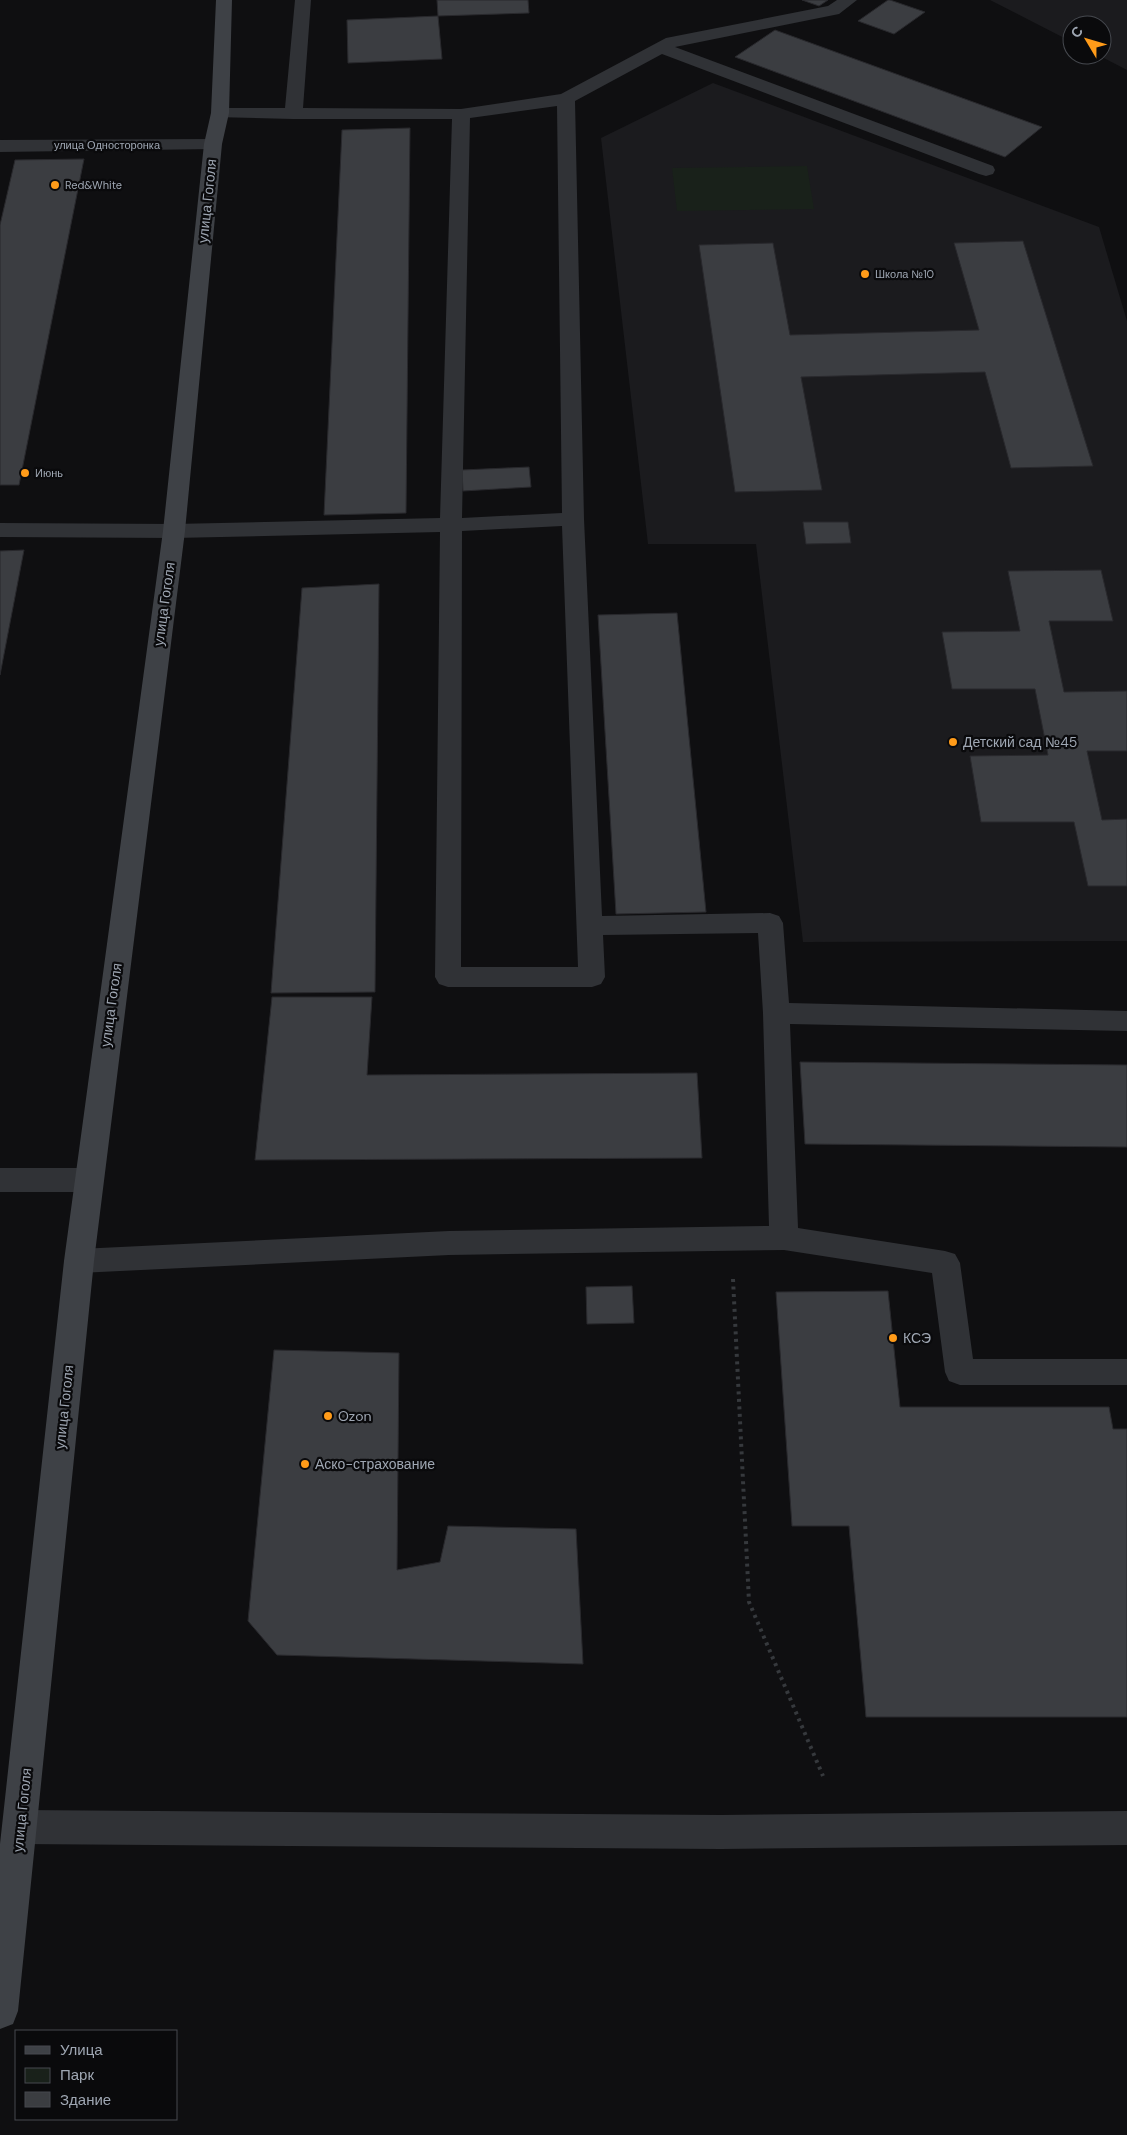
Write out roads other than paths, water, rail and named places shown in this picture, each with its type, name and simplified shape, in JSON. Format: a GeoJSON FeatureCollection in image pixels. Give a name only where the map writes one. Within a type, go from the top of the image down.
{"type":"FeatureCollection","features":[{"type":"Feature","properties":{"kind":"main road","name":"улица Гоголя"},"geometry":{"type":"LineString","coordinates":[[0,2011],[88,1180],[174,531],[213,144],[220,113],[224,0]]}},
{"type":"Feature","properties":{"kind":"street"},"geometry":{"type":"LineString","coordinates":[[293,114],[303,0]]}},
{"type":"Feature","properties":{"kind":"street"},"geometry":{"type":"LineString","coordinates":[[220,113],[461,114],[566,99],[672,42],[833,10],[849,0]]}},
{"type":"Feature","properties":{"kind":"street"},"geometry":{"type":"LineString","coordinates":[[661,48],[986,170]]}},
{"type":"Feature","properties":{"kind":"street"},"geometry":{"type":"LineString","coordinates":[[461,114],[451,525],[448,977],[592,977],[573,519],[566,99]]}},
{"type":"Feature","properties":{"kind":"street","name":"улица Односторонка"},"geometry":{"type":"LineString","coordinates":[[0,146],[213,144]]}},
{"type":"Feature","properties":{"kind":"street"},"geometry":{"type":"LineString","coordinates":[[0,530],[174,531],[451,525],[573,519]]}},
{"type":"Feature","properties":{"kind":"street"},"geometry":{"type":"LineString","coordinates":[[590,926],[770,923],[776,1013],[784,1238]]}},
{"type":"Feature","properties":{"kind":"street"},"geometry":{"type":"LineString","coordinates":[[776,1013],[1127,1021]]}},
{"type":"Feature","properties":{"kind":"street"},"geometry":{"type":"LineString","coordinates":[[0,1180],[88,1180]]}},
{"type":"Feature","properties":{"kind":"street"},"geometry":{"type":"LineString","coordinates":[[79,1261],[448,1243],[784,1238],[945,1263],[960,1372],[1127,1372]]}},
{"type":"Feature","properties":{"kind":"street"},"geometry":{"type":"LineString","coordinates":[[20,1826],[721,1832],[1127,1828]]}},
{"type":"Feature","properties":{"kind":"place","name":"Red&White"},"geometry":{"type":"Point","coordinates":[55,185]}},
{"type":"Feature","properties":{"kind":"place","name":"Школа №10"},"geometry":{"type":"Point","coordinates":[865,274]}},
{"type":"Feature","properties":{"kind":"place","name":"Июнь"},"geometry":{"type":"Point","coordinates":[25,473]}},
{"type":"Feature","properties":{"kind":"place","name":"Детский сад №45"},"geometry":{"type":"Point","coordinates":[953,742]}},
{"type":"Feature","properties":{"kind":"place","name":"КСЭ"},"geometry":{"type":"Point","coordinates":[893,1338]}},
{"type":"Feature","properties":{"kind":"place","name":"Ozon"},"geometry":{"type":"Point","coordinates":[328,1416]}},
{"type":"Feature","properties":{"kind":"place","name":"Аско-страхование"},"geometry":{"type":"Point","coordinates":[305,1464]}}]}
